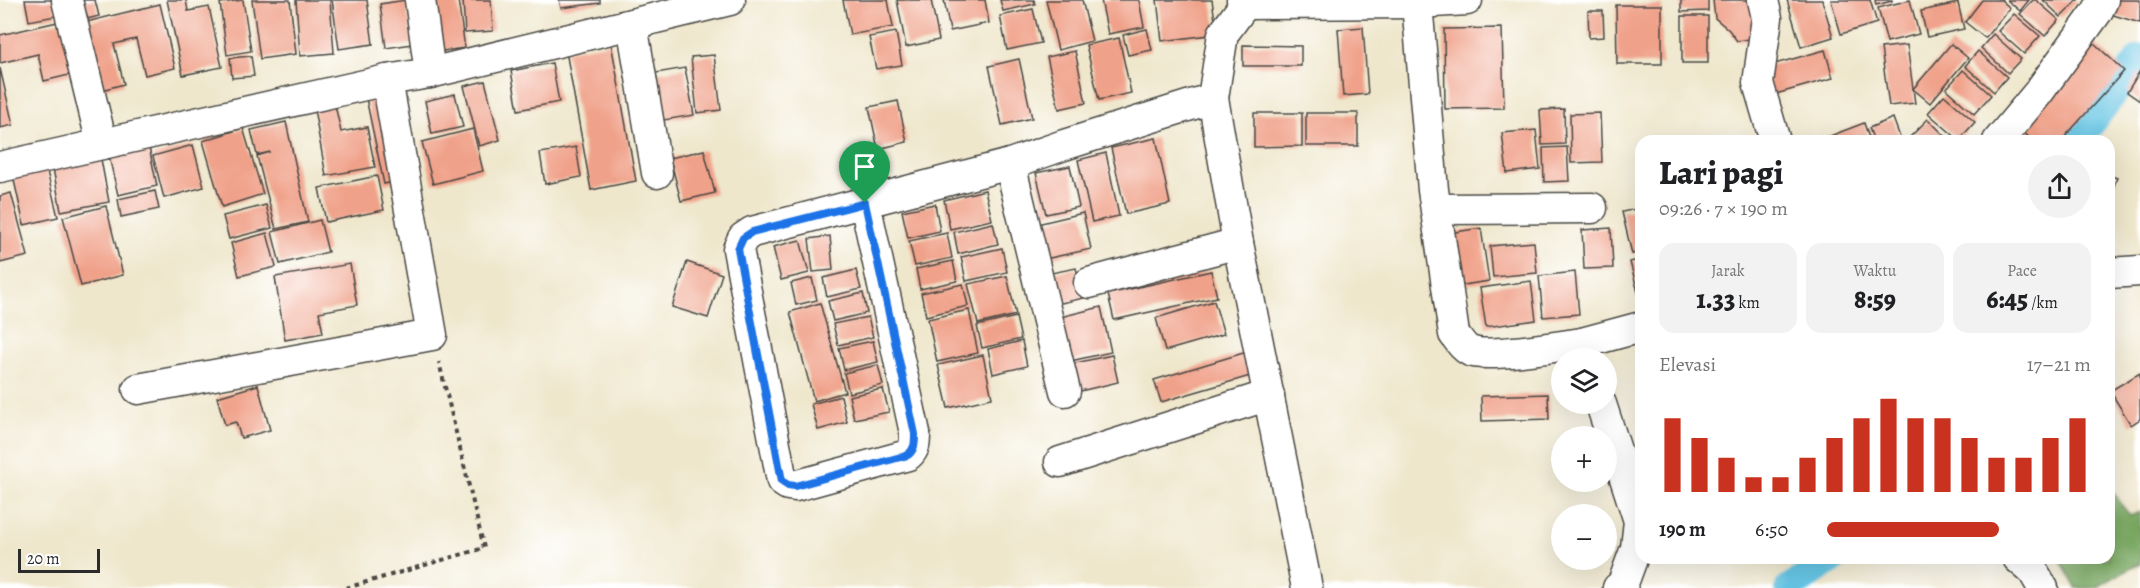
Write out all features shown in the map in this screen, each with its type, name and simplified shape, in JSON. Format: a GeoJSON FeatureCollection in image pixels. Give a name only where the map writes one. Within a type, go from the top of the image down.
{"type":"FeatureCollection","features":[{"type":"Feature","properties":{"kind":"street"},"geometry":{"type":"LineString","coordinates":[[67,0],[102,144]]}},
{"type":"Feature","properties":{"kind":"street"},"geometry":{"type":"LineString","coordinates":[[420,0],[430,73]]}},
{"type":"Feature","properties":{"kind":"street"},"geometry":{"type":"LineString","coordinates":[[0,167],[387,80],[430,73],[730,0]]}},
{"type":"Feature","properties":{"kind":"street"},"geometry":{"type":"LineString","coordinates":[[1307,588],[1238,243],[1213,99],[1223,34],[1244,2],[1417,3],[1467,0]]}},
{"type":"Feature","properties":{"kind":"street"},"geometry":{"type":"LineString","coordinates":[[1763,0],[1767,18],[1758,83],[1773,135]]}},
{"type":"Feature","properties":{"kind":"street"},"geometry":{"type":"LineString","coordinates":[[2003,135],[2038,93],[2097,12],[2103,0]]}},
{"type":"Feature","properties":{"kind":"street"},"geometry":{"type":"LineString","coordinates":[[1417,3],[1433,190],[1454,334],[1463,346],[1480,354],[1551,350]]}},
{"type":"Feature","properties":{"kind":"street"},"geometry":{"type":"LineString","coordinates":[[632,24],[657,173]]}},
{"type":"Feature","properties":{"kind":"street"},"geometry":{"type":"LineString","coordinates":[[138,389],[432,335],[387,80]]}},
{"type":"Feature","properties":{"kind":"street"},"geometry":{"type":"LineString","coordinates":[[865,203],[915,434],[915,445],[913,451],[908,455],[795,486],[788,485],[782,481],[738,249],[743,238],[752,232],[1010,164],[1213,99]]}},
{"type":"Feature","properties":{"kind":"street"},"geometry":{"type":"LineString","coordinates":[[1010,164],[1065,391]]}},
{"type":"Feature","properties":{"kind":"street"},"geometry":{"type":"LineString","coordinates":[[1437,209],[1592,208]]}},
{"type":"Feature","properties":{"kind":"street"},"geometry":{"type":"LineString","coordinates":[[1089,283],[1238,243]]}},
{"type":"Feature","properties":{"kind":"street"},"geometry":{"type":"LineString","coordinates":[[2115,273],[2140,271]]}},
{"type":"Feature","properties":{"kind":"street"},"geometry":{"type":"LineString","coordinates":[[1591,348],[1635,330]]}},
{"type":"Feature","properties":{"kind":"street"},"geometry":{"type":"LineString","coordinates":[[1060,462],[1269,395]]}},
{"type":"Feature","properties":{"kind":"street"},"geometry":{"type":"LineString","coordinates":[[1604,414],[1635,509]]}},
{"type":"Feature","properties":{"kind":"street"},"geometry":{"type":"LineString","coordinates":[[1618,588],[1622,586],[1635,551]]}},
{"type":"Feature","properties":{"kind":"street"},"geometry":{"type":"LineString","coordinates":[[2025,564],[2033,571],[2043,588]]}},
{"type":"Feature","properties":{"kind":"path"},"geometry":{"type":"LineString","coordinates":[[346,588],[484,548],[432,335]]}},
{"type":"Feature","properties":{"kind":"green space"},"geometry":{"type":"Polygon","coordinates":[[[2115,495],[2130,516],[2140,512],[2140,563],[2095,588],[2076,588],[2062,564],[2115,564],[2115,495]]]}},
{"type":"Feature","properties":{"kind":"building"},"geometry":{"type":"Polygon","coordinates":[[[25,0],[53,0],[56,16],[29,21],[25,0]]]}},
{"type":"Feature","properties":{"kind":"building"},"geometry":{"type":"Polygon","coordinates":[[[78,0],[95,0],[99,16],[83,20],[78,0]]]}},
{"type":"Feature","properties":{"kind":"building"},"geometry":{"type":"Polygon","coordinates":[[[167,0],[186,0],[188,11],[209,7],[222,67],[183,75],[167,0]]]}},
{"type":"Feature","properties":{"kind":"building"},"geometry":{"type":"Polygon","coordinates":[[[243,0],[251,51],[227,55],[220,3],[243,0]]]}},
{"type":"Feature","properties":{"kind":"building"},"geometry":{"type":"Polygon","coordinates":[[[252,0],[290,0],[296,54],[260,59],[252,0]]]}},
{"type":"Feature","properties":{"kind":"building"},"geometry":{"type":"Polygon","coordinates":[[[296,0],[330,0],[334,53],[300,56],[296,0]]]}},
{"type":"Feature","properties":{"kind":"building"},"geometry":{"type":"Polygon","coordinates":[[[332,0],[367,0],[373,44],[339,49],[332,0]]]}},
{"type":"Feature","properties":{"kind":"building"},"geometry":{"type":"Polygon","coordinates":[[[406,0],[412,44],[386,48],[380,4],[406,0]]]}},
{"type":"Feature","properties":{"kind":"building"},"geometry":{"type":"Polygon","coordinates":[[[427,0],[458,0],[465,48],[435,52],[427,0]]]}},
{"type":"Feature","properties":{"kind":"building"},"geometry":{"type":"Polygon","coordinates":[[[463,0],[491,0],[493,31],[465,33],[463,0]]]}},
{"type":"Feature","properties":{"kind":"building"},"geometry":{"type":"Polygon","coordinates":[[[559,0],[600,0],[600,3],[561,8],[559,0]]]}},
{"type":"Feature","properties":{"kind":"building"},"geometry":{"type":"Polygon","coordinates":[[[843,0],[888,0],[893,27],[850,35],[843,0]]]}},
{"type":"Feature","properties":{"kind":"building"},"geometry":{"type":"Polygon","coordinates":[[[897,0],[931,0],[939,40],[906,47],[897,0]]]}},
{"type":"Feature","properties":{"kind":"building"},"geometry":{"type":"Polygon","coordinates":[[[944,0],[985,0],[989,23],[950,31],[944,0]]]}},
{"type":"Feature","properties":{"kind":"building"},"geometry":{"type":"Polygon","coordinates":[[[1000,0],[1034,0],[1035,4],[1003,11],[1000,0]]]}},
{"type":"Feature","properties":{"kind":"building"},"geometry":{"type":"Polygon","coordinates":[[[1046,0],[1082,0],[1092,41],[1058,50],[1046,0]]]}},
{"type":"Feature","properties":{"kind":"building"},"geometry":{"type":"Polygon","coordinates":[[[1101,0],[1139,0],[1144,27],[1108,34],[1101,0]]]}},
{"type":"Feature","properties":{"kind":"building"},"geometry":{"type":"Polygon","coordinates":[[[1157,0],[1212,0],[1217,34],[1162,41],[1157,0]]]}},
{"type":"Feature","properties":{"kind":"building"},"geometry":{"type":"Polygon","coordinates":[[[1681,0],[1708,0],[1708,11],[1681,12],[1681,0]]]}},
{"type":"Feature","properties":{"kind":"building"},"geometry":{"type":"Polygon","coordinates":[[[1713,0],[1756,0],[1762,37],[1737,41],[1729,30],[1715,18],[1713,0]]]}},
{"type":"Feature","properties":{"kind":"building"},"geometry":{"type":"Polygon","coordinates":[[[1787,0],[1822,0],[1833,37],[1801,47],[1787,0]]]}},
{"type":"Feature","properties":{"kind":"building"},"geometry":{"type":"Polygon","coordinates":[[[1831,0],[1870,0],[1877,23],[1841,34],[1831,0]]]}},
{"type":"Feature","properties":{"kind":"building"},"geometry":{"type":"Polygon","coordinates":[[[1875,0],[1892,0],[1892,1],[1876,5],[1875,0]]]}},
{"type":"Feature","properties":{"kind":"building"},"geometry":{"type":"Polygon","coordinates":[[[1910,0],[1919,34],[1887,42],[1878,8],[1910,0]]]}},
{"type":"Feature","properties":{"kind":"building"},"geometry":{"type":"Polygon","coordinates":[[[1982,0],[2001,0],[2010,8],[1985,38],[1965,22],[1982,0]]]}},
{"type":"Feature","properties":{"kind":"building"},"geometry":{"type":"Polygon","coordinates":[[[2007,0],[2029,0],[2020,11],[2007,0]]]}},
{"type":"Feature","properties":{"kind":"building"},"geometry":{"type":"Polygon","coordinates":[[[2033,0],[2036,0],[2059,20],[2045,36],[2020,14],[2033,0]]]}},
{"type":"Feature","properties":{"kind":"building"},"geometry":{"type":"Polygon","coordinates":[[[2043,0],[2078,0],[2061,17],[2043,0]]]}},
{"type":"Feature","properties":{"kind":"building"},"geometry":{"type":"Polygon","coordinates":[[[2106,0],[2140,0],[2140,23],[2103,12],[2106,0]]]}},
{"type":"Feature","properties":{"kind":"building"},"geometry":{"type":"Polygon","coordinates":[[[1958,3],[1964,29],[1927,37],[1921,11],[1958,3]]]}},
{"type":"Feature","properties":{"kind":"building"},"geometry":{"type":"Polygon","coordinates":[[[160,4],[175,68],[145,75],[136,39],[114,44],[124,84],[98,91],[82,23],[160,4]]]}},
{"type":"Feature","properties":{"kind":"building"},"geometry":{"type":"Polygon","coordinates":[[[1616,5],[1662,5],[1662,64],[1617,64],[1616,5]]]}},
{"type":"Feature","properties":{"kind":"building"},"geometry":{"type":"Polygon","coordinates":[[[1033,9],[1041,43],[1007,50],[1000,16],[1033,9]]]}},
{"type":"Feature","properties":{"kind":"building"},"geometry":{"type":"Polygon","coordinates":[[[1588,11],[1603,11],[1604,37],[1589,38],[1588,11]]]}},
{"type":"Feature","properties":{"kind":"building"},"geometry":{"type":"Polygon","coordinates":[[[2014,14],[2040,36],[2024,54],[1998,31],[2014,14]]]}},
{"type":"Feature","properties":{"kind":"building"},"geometry":{"type":"Polygon","coordinates":[[[1682,16],[1708,16],[1708,63],[1682,63],[1682,16]]]}},
{"type":"Feature","properties":{"kind":"building"},"geometry":{"type":"Polygon","coordinates":[[[62,21],[73,74],[44,81],[38,54],[0,63],[0,35],[62,21]]]}},
{"type":"Feature","properties":{"kind":"building"},"geometry":{"type":"Polygon","coordinates":[[[1363,27],[1368,94],[1343,96],[1338,29],[1363,27]]]}},
{"type":"Feature","properties":{"kind":"building"},"geometry":{"type":"Polygon","coordinates":[[[1502,28],[1504,108],[1445,109],[1444,29],[1502,28]]]}},
{"type":"Feature","properties":{"kind":"building"},"geometry":{"type":"Polygon","coordinates":[[[1147,29],[1152,50],[1128,55],[1123,35],[1147,29]]]}},
{"type":"Feature","properties":{"kind":"building"},"geometry":{"type":"Polygon","coordinates":[[[896,32],[902,65],[876,69],[869,37],[896,32]]]}},
{"type":"Feature","properties":{"kind":"building"},"geometry":{"type":"Polygon","coordinates":[[[1993,34],[2021,59],[2008,73],[1981,48],[1993,34]]]}},
{"type":"Feature","properties":{"kind":"building"},"geometry":{"type":"Polygon","coordinates":[[[1119,38],[1131,93],[1099,100],[1086,45],[1119,38]]]}},
{"type":"Feature","properties":{"kind":"building"},"geometry":{"type":"Polygon","coordinates":[[[2093,42],[2124,71],[2066,135],[2027,135],[2016,125],[2093,42]]]}},
{"type":"Feature","properties":{"kind":"building"},"geometry":{"type":"Polygon","coordinates":[[[611,43],[636,181],[591,190],[566,51],[611,43]]]}},
{"type":"Feature","properties":{"kind":"building"},"geometry":{"type":"Polygon","coordinates":[[[1951,44],[1968,58],[1930,103],[1913,89],[1951,44]]]}},
{"type":"Feature","properties":{"kind":"building"},"geometry":{"type":"Polygon","coordinates":[[[1243,45],[1301,46],[1301,66],[1243,66],[1243,45]]]}},
{"type":"Feature","properties":{"kind":"building"},"geometry":{"type":"Polygon","coordinates":[[[1907,45],[1915,103],[1889,106],[1881,48],[1907,45]]]}},
{"type":"Feature","properties":{"kind":"building"},"geometry":{"type":"Polygon","coordinates":[[[1825,50],[1833,78],[1772,95],[1764,67],[1825,50]]]}},
{"type":"Feature","properties":{"kind":"building"},"geometry":{"type":"Polygon","coordinates":[[[1075,51],[1086,103],[1059,109],[1047,57],[1075,51]]]}},
{"type":"Feature","properties":{"kind":"building"},"geometry":{"type":"Polygon","coordinates":[[[1978,51],[2007,77],[1994,92],[1965,66],[1978,51]]]}},
{"type":"Feature","properties":{"kind":"building"},"geometry":{"type":"Polygon","coordinates":[[[714,55],[721,110],[697,113],[691,57],[714,55]]]}},
{"type":"Feature","properties":{"kind":"building"},"geometry":{"type":"Polygon","coordinates":[[[251,56],[254,76],[232,78],[230,58],[251,56]]]}},
{"type":"Feature","properties":{"kind":"building"},"geometry":{"type":"Polygon","coordinates":[[[1019,59],[1032,118],[1002,125],[989,66],[1019,59]]]}},
{"type":"Feature","properties":{"kind":"building"},"geometry":{"type":"Polygon","coordinates":[[[552,63],[559,102],[518,110],[511,71],[552,63]]]}},
{"type":"Feature","properties":{"kind":"building"},"geometry":{"type":"Polygon","coordinates":[[[0,68],[13,125],[0,128],[0,68]]]}},
{"type":"Feature","properties":{"kind":"building"},"geometry":{"type":"Polygon","coordinates":[[[685,68],[694,115],[658,121],[650,74],[685,68]]]}},
{"type":"Feature","properties":{"kind":"building"},"geometry":{"type":"Polygon","coordinates":[[[1963,70],[1991,95],[1974,114],[1946,89],[1963,70]]]}},
{"type":"Feature","properties":{"kind":"building"},"geometry":{"type":"Polygon","coordinates":[[[2140,71],[2140,101],[2127,92],[2140,71]]]}},
{"type":"Feature","properties":{"kind":"building"},"geometry":{"type":"Polygon","coordinates":[[[485,81],[500,140],[479,146],[464,86],[485,81]]]}},
{"type":"Feature","properties":{"kind":"building"},"geometry":{"type":"Polygon","coordinates":[[[383,94],[401,180],[384,184],[366,98],[383,94]]]}},
{"type":"Feature","properties":{"kind":"building"},"geometry":{"type":"Polygon","coordinates":[[[455,94],[463,127],[432,134],[425,101],[455,94]]]}},
{"type":"Feature","properties":{"kind":"building"},"geometry":{"type":"Polygon","coordinates":[[[1944,95],[1975,122],[1963,135],[1953,135],[1928,113],[1944,95]]]}},
{"type":"Feature","properties":{"kind":"building"},"geometry":{"type":"Polygon","coordinates":[[[898,101],[907,142],[878,149],[869,107],[898,101]]]}},
{"type":"Feature","properties":{"kind":"building"},"geometry":{"type":"Polygon","coordinates":[[[335,105],[341,132],[367,127],[375,167],[326,176],[314,109],[335,105]]]}},
{"type":"Feature","properties":{"kind":"building"},"geometry":{"type":"Polygon","coordinates":[[[1564,109],[1565,144],[1542,145],[1540,110],[1564,109]]]}},
{"type":"Feature","properties":{"kind":"building"},"geometry":{"type":"Polygon","coordinates":[[[1254,113],[1302,113],[1302,146],[1254,147],[1254,113]]]}},
{"type":"Feature","properties":{"kind":"building"},"geometry":{"type":"Polygon","coordinates":[[[1306,113],[1358,113],[1358,146],[1306,146],[1306,113]]]}},
{"type":"Feature","properties":{"kind":"building"},"geometry":{"type":"Polygon","coordinates":[[[1600,113],[1602,162],[1571,163],[1570,114],[1600,113]]]}},
{"type":"Feature","properties":{"kind":"building"},"geometry":{"type":"Polygon","coordinates":[[[1893,118],[1899,135],[1872,135],[1869,128],[1893,118]]]}},
{"type":"Feature","properties":{"kind":"building"},"geometry":{"type":"Polygon","coordinates":[[[1928,119],[1944,135],[1912,135],[1928,119]]]}},
{"type":"Feature","properties":{"kind":"building"},"geometry":{"type":"Polygon","coordinates":[[[286,122],[308,222],[276,229],[257,156],[270,152],[257,155],[251,130],[286,122]]]}},
{"type":"Feature","properties":{"kind":"building"},"geometry":{"type":"Polygon","coordinates":[[[1864,123],[1868,135],[1833,135],[1864,123]]]}},
{"type":"Feature","properties":{"kind":"building"},"geometry":{"type":"Polygon","coordinates":[[[243,128],[263,194],[222,207],[203,141],[243,128]]]}},
{"type":"Feature","properties":{"kind":"building"},"geometry":{"type":"Polygon","coordinates":[[[473,129],[483,171],[433,184],[422,142],[473,129]]]}},
{"type":"Feature","properties":{"kind":"building"},"geometry":{"type":"Polygon","coordinates":[[[1536,130],[1540,169],[1507,173],[1502,133],[1536,130]]]}},
{"type":"Feature","properties":{"kind":"building"},"geometry":{"type":"Polygon","coordinates":[[[1156,138],[1170,204],[1126,214],[1111,148],[1156,138]]]}},
{"type":"Feature","properties":{"kind":"building"},"geometry":{"type":"Polygon","coordinates":[[[193,145],[204,187],[164,198],[153,156],[193,145]]]}},
{"type":"Feature","properties":{"kind":"building"},"geometry":{"type":"Polygon","coordinates":[[[149,147],[157,186],[118,195],[109,156],[149,147]]]}},
{"type":"Feature","properties":{"kind":"building"},"geometry":{"type":"Polygon","coordinates":[[[576,147],[581,177],[545,184],[540,153],[576,147]]]}},
{"type":"Feature","properties":{"kind":"building"},"geometry":{"type":"Polygon","coordinates":[[[1567,147],[1569,181],[1544,182],[1543,148],[1567,147]]]}},
{"type":"Feature","properties":{"kind":"building"},"geometry":{"type":"Polygon","coordinates":[[[704,150],[715,193],[681,201],[670,158],[704,150]]]}},
{"type":"Feature","properties":{"kind":"building"},"geometry":{"type":"Polygon","coordinates":[[[1106,153],[1119,216],[1092,222],[1078,160],[1106,153]]]}},
{"type":"Feature","properties":{"kind":"building"},"geometry":{"type":"Polygon","coordinates":[[[100,154],[109,202],[61,211],[52,163],[100,154]]]}},
{"type":"Feature","properties":{"kind":"building"},"geometry":{"type":"Polygon","coordinates":[[[45,163],[58,217],[24,225],[12,171],[45,163]]]}},
{"type":"Feature","properties":{"kind":"building"},"geometry":{"type":"Polygon","coordinates":[[[1070,166],[1079,207],[1046,214],[1036,173],[1070,166]]]}},
{"type":"Feature","properties":{"kind":"building"},"geometry":{"type":"Polygon","coordinates":[[[377,176],[384,210],[326,222],[319,188],[377,176]]]}},
{"type":"Feature","properties":{"kind":"building"},"geometry":{"type":"Polygon","coordinates":[[[985,190],[992,220],[950,229],[944,200],[985,190]]]}},
{"type":"Feature","properties":{"kind":"building"},"geometry":{"type":"Polygon","coordinates":[[[155,191],[159,209],[121,217],[118,199],[155,191]]]}},
{"type":"Feature","properties":{"kind":"building"},"geometry":{"type":"Polygon","coordinates":[[[11,193],[28,256],[0,263],[0,196],[11,193]]]}},
{"type":"Feature","properties":{"kind":"building"},"geometry":{"type":"Polygon","coordinates":[[[935,204],[940,231],[908,238],[902,211],[935,204]]]}},
{"type":"Feature","properties":{"kind":"building"},"geometry":{"type":"Polygon","coordinates":[[[266,205],[272,228],[229,239],[223,216],[266,205]]]}},
{"type":"Feature","properties":{"kind":"building"},"geometry":{"type":"Polygon","coordinates":[[[106,206],[123,275],[81,286],[63,217],[106,206]]]}},
{"type":"Feature","properties":{"kind":"building"},"geometry":{"type":"Polygon","coordinates":[[[1635,209],[1635,253],[1632,254],[1622,212],[1635,209]]]}},
{"type":"Feature","properties":{"kind":"building"},"geometry":{"type":"Polygon","coordinates":[[[1083,213],[1091,249],[1045,259],[1037,224],[1083,213]]]}},
{"type":"Feature","properties":{"kind":"building"},"geometry":{"type":"Polygon","coordinates":[[[320,220],[328,252],[280,264],[272,232],[320,220]]]}},
{"type":"Feature","properties":{"kind":"building"},"geometry":{"type":"Polygon","coordinates":[[[993,223],[998,244],[958,254],[954,232],[993,223]]]}},
{"type":"Feature","properties":{"kind":"building"},"geometry":{"type":"Polygon","coordinates":[[[1481,228],[1489,281],[1457,286],[1449,233],[1481,228]]]}},
{"type":"Feature","properties":{"kind":"building"},"geometry":{"type":"Polygon","coordinates":[[[1611,228],[1613,268],[1584,269],[1582,230],[1611,228]]]}},
{"type":"Feature","properties":{"kind":"building"},"geometry":{"type":"Polygon","coordinates":[[[267,233],[276,267],[239,276],[231,243],[267,233]]]}},
{"type":"Feature","properties":{"kind":"building"},"geometry":{"type":"Polygon","coordinates":[[[947,233],[952,258],[915,266],[909,241],[947,233]]]}},
{"type":"Feature","properties":{"kind":"building"},"geometry":{"type":"Polygon","coordinates":[[[830,236],[833,270],[813,272],[809,239],[830,236]]]}},
{"type":"Feature","properties":{"kind":"building"},"geometry":{"type":"Polygon","coordinates":[[[800,240],[809,273],[781,280],[773,247],[800,240]]]}},
{"type":"Feature","properties":{"kind":"building"},"geometry":{"type":"Polygon","coordinates":[[[1534,242],[1537,273],[1493,277],[1490,246],[1534,242]]]}},
{"type":"Feature","properties":{"kind":"building"},"geometry":{"type":"Polygon","coordinates":[[[1002,248],[1007,272],[966,281],[961,257],[1002,248]]]}},
{"type":"Feature","properties":{"kind":"building"},"geometry":{"type":"Polygon","coordinates":[[[953,261],[957,281],[920,289],[916,269],[953,261]]]}},
{"type":"Feature","properties":{"kind":"building"},"geometry":{"type":"Polygon","coordinates":[[[1635,261],[1635,281],[1630,262],[1635,261]]]}},
{"type":"Feature","properties":{"kind":"building"},"geometry":{"type":"Polygon","coordinates":[[[687,262],[722,274],[708,318],[672,307],[687,262]]]}},
{"type":"Feature","properties":{"kind":"building"},"geometry":{"type":"Polygon","coordinates":[[[350,264],[357,305],[319,312],[323,333],[285,340],[275,277],[350,264]]]}},
{"type":"Feature","properties":{"kind":"building"},"geometry":{"type":"Polygon","coordinates":[[[1076,268],[1084,298],[1052,305],[1046,274],[1076,268]]]}},
{"type":"Feature","properties":{"kind":"building"},"geometry":{"type":"Polygon","coordinates":[[[856,270],[861,289],[827,297],[823,278],[856,270]]]}},
{"type":"Feature","properties":{"kind":"building"},"geometry":{"type":"Polygon","coordinates":[[[1211,271],[1217,297],[1114,320],[1108,294],[1211,271]]]}},
{"type":"Feature","properties":{"kind":"building"},"geometry":{"type":"Polygon","coordinates":[[[1575,272],[1579,314],[1543,317],[1539,276],[1575,272]]]}},
{"type":"Feature","properties":{"kind":"building"},"geometry":{"type":"Polygon","coordinates":[[[1007,276],[1016,315],[978,324],[968,284],[1007,276]]]}},
{"type":"Feature","properties":{"kind":"building"},"geometry":{"type":"Polygon","coordinates":[[[812,278],[817,300],[796,305],[791,283],[812,278]]]}},
{"type":"Feature","properties":{"kind":"building"},"geometry":{"type":"Polygon","coordinates":[[[1531,281],[1536,320],[1486,327],[1480,288],[1531,281]]]}},
{"type":"Feature","properties":{"kind":"building"},"geometry":{"type":"Polygon","coordinates":[[[963,284],[968,306],[926,316],[921,293],[963,284]]]}},
{"type":"Feature","properties":{"kind":"building"},"geometry":{"type":"Polygon","coordinates":[[[863,293],[867,313],[833,321],[828,301],[863,293]]]}},
{"type":"Feature","properties":{"kind":"building"},"geometry":{"type":"Polygon","coordinates":[[[1214,301],[1224,334],[1165,351],[1156,318],[1214,301]]]}},
{"type":"Feature","properties":{"kind":"building"},"geometry":{"type":"Polygon","coordinates":[[[820,303],[845,392],[814,401],[790,312],[820,303]]]}},
{"type":"Feature","properties":{"kind":"building"},"geometry":{"type":"Polygon","coordinates":[[[1101,307],[1111,352],[1066,362],[1056,318],[1101,307]]]}},
{"type":"Feature","properties":{"kind":"building"},"geometry":{"type":"Polygon","coordinates":[[[969,310],[978,353],[937,362],[928,319],[969,310]]]}},
{"type":"Feature","properties":{"kind":"building"},"geometry":{"type":"Polygon","coordinates":[[[868,317],[873,337],[838,345],[833,324],[868,317]]]}},
{"type":"Feature","properties":{"kind":"building"},"geometry":{"type":"Polygon","coordinates":[[[1016,317],[1021,339],[982,348],[977,326],[1016,317]]]}},
{"type":"Feature","properties":{"kind":"building"},"geometry":{"type":"Polygon","coordinates":[[[873,341],[878,362],[844,370],[839,348],[873,341]]]}},
{"type":"Feature","properties":{"kind":"building"},"geometry":{"type":"Polygon","coordinates":[[[1022,341],[1027,366],[993,374],[988,349],[1022,341]]]}},
{"type":"Feature","properties":{"kind":"building"},"geometry":{"type":"Polygon","coordinates":[[[1250,351],[1257,374],[1161,402],[1154,380],[1250,351]]]}},
{"type":"Feature","properties":{"kind":"building"},"geometry":{"type":"Polygon","coordinates":[[[983,355],[992,398],[948,408],[938,365],[983,355]]]}},
{"type":"Feature","properties":{"kind":"building"},"geometry":{"type":"Polygon","coordinates":[[[1112,355],[1118,382],[1072,393],[1066,365],[1112,355]]]}},
{"type":"Feature","properties":{"kind":"building"},"geometry":{"type":"Polygon","coordinates":[[[878,365],[883,385],[849,393],[844,373],[878,365]]]}},
{"type":"Feature","properties":{"kind":"building"},"geometry":{"type":"Polygon","coordinates":[[[2140,373],[2140,419],[2131,425],[2115,399],[2115,388],[2140,373]]]}},
{"type":"Feature","properties":{"kind":"building"},"geometry":{"type":"Polygon","coordinates":[[[258,385],[270,430],[241,438],[236,422],[225,425],[217,397],[258,385]]]}},
{"type":"Feature","properties":{"kind":"building"},"geometry":{"type":"Polygon","coordinates":[[[883,389],[889,412],[854,419],[849,396],[883,389]]]}},
{"type":"Feature","properties":{"kind":"building"},"geometry":{"type":"Polygon","coordinates":[[[1548,394],[1549,419],[1482,421],[1481,396],[1548,394]]]}},
{"type":"Feature","properties":{"kind":"building"},"geometry":{"type":"Polygon","coordinates":[[[841,396],[847,422],[818,430],[811,404],[841,396]]]}},
{"type":"Feature","properties":{"kind":"waterway"},"geometry":{"type":"LineString","coordinates":[[2082,135],[2140,58]]}},
{"type":"Feature","properties":{"kind":"waterway"},"geometry":{"type":"LineString","coordinates":[[1789,588],[1826,564]]}},
{"type":"Feature","properties":{"kind":"route"},"geometry":{"type":"LineString","coordinates":[[865,203],[915,434],[915,445],[913,451],[908,455],[795,486],[788,485],[782,481],[738,249],[743,238],[752,232],[865,203]]}}]}
